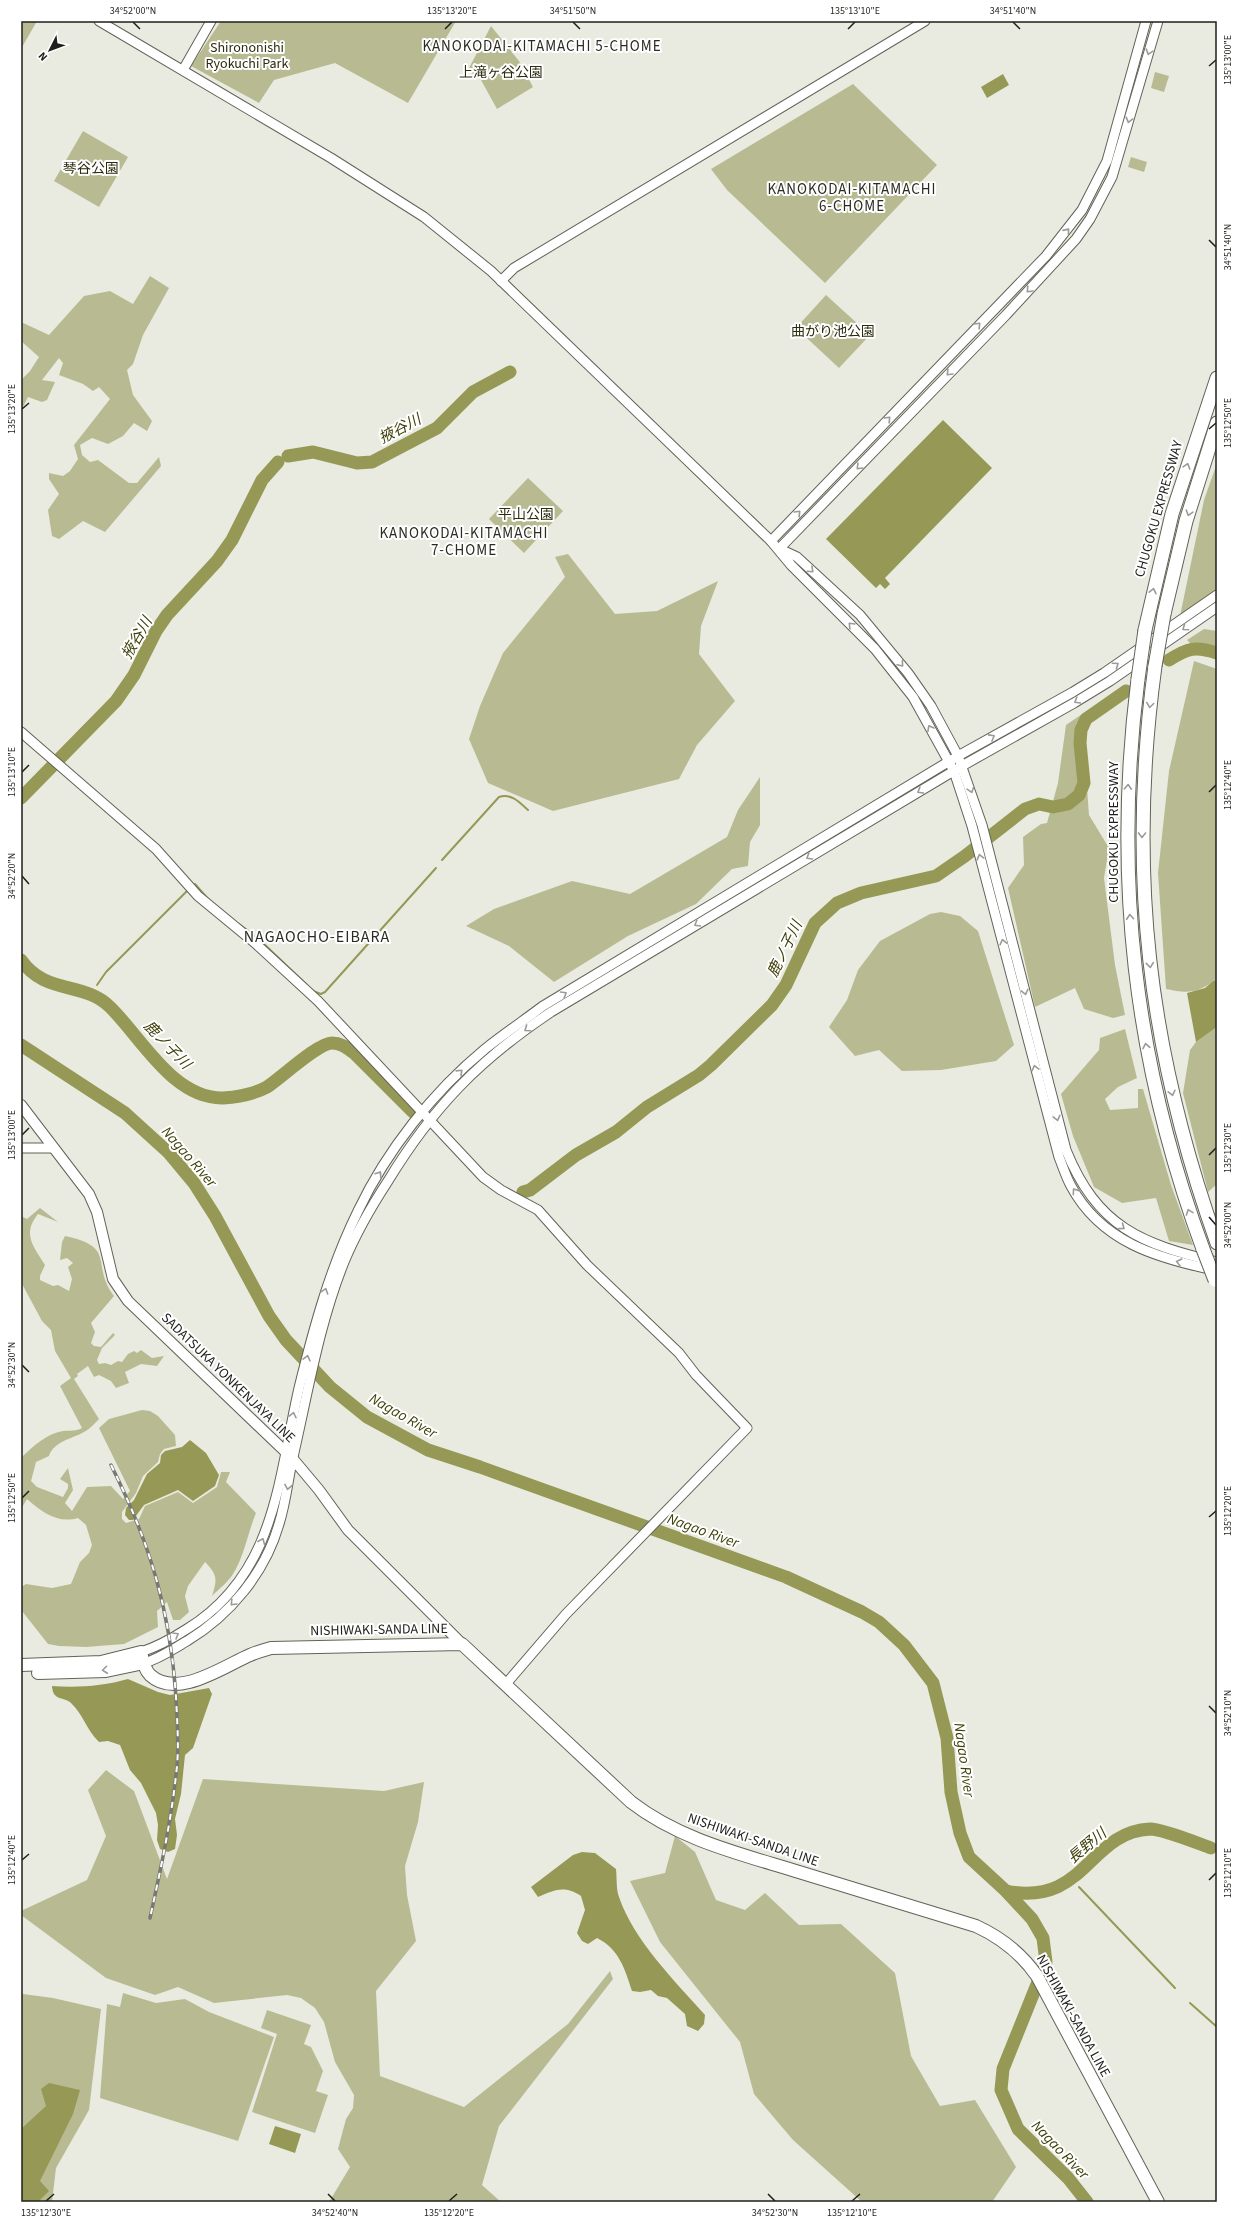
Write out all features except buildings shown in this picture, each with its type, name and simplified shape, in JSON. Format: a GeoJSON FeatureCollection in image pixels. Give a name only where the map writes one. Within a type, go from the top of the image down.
{"type":"FeatureCollection","features":[{"type":"Feature","properties":{"kind":"highway","name":"CHUGOKU EXPRESSWAY"},"geometry":{"type":"LineString","coordinates":[[1216,1279],[1187,1206],[1162,1122],[1137,986],[1127,851],[1129,754],[1145,630],[1172,514],[1217,378]]}},
{"type":"Feature","properties":{"kind":"highway","name":"CHUGOKU EXPRESSWAY"},"geometry":{"type":"LineString","coordinates":[[1217,423],[1186,521],[1164,614],[1148,714],[1142,852],[1148,950],[1158,1029],[1177,1117],[1188,1159],[1217,1243]]}},
{"type":"Feature","properties":{"kind":"main road","name":"SADATSUKA YONKENJAYA LINE"},"geometry":{"type":"LineString","coordinates":[[21,1105],[84,1186],[93,1201],[113,1278],[122,1294],[293,1459],[319,1490],[348,1530],[462,1644]]}},
{"type":"Feature","properties":{"kind":"main road","name":"NISHIWAKI-SANDA LINE"},"geometry":{"type":"LineString","coordinates":[[142,1658],[147,1670],[156,1679],[167,1683],[180,1683],[202,1678],[251,1654],[271,1648],[462,1644],[631,1802],[682,1833],[724,1849],[976,1926],[1008,1944],[1028,1964],[1047,1996],[1158,2202]]}},
{"type":"Feature","properties":{"kind":"main road"},"geometry":{"type":"LineString","coordinates":[[21,1665],[94,1662],[142,1658]]}},
{"type":"Feature","properties":{"kind":"main road"},"geometry":{"type":"LineString","coordinates":[[21,1673],[88,1672],[142,1658]]}},
{"type":"Feature","properties":{"kind":"street"},"geometry":{"type":"LineString","coordinates":[[99,21],[331,158],[424,217],[501,281],[771,541],[791,565],[885,661],[913,697],[954,771],[993,887],[1066,1150],[1085,1189],[1098,1206],[1119,1225],[1138,1237],[1160,1247],[1217,1262]]}},
{"type":"Feature","properties":{"kind":"street"},"geometry":{"type":"LineString","coordinates":[[183,70],[211,21]]}},
{"type":"Feature","properties":{"kind":"street"},"geometry":{"type":"LineString","coordinates":[[501,281],[514,268],[925,21]]}},
{"type":"Feature","properties":{"kind":"street"},"geometry":{"type":"LineString","coordinates":[[771,541],[1046,256],[1072,225],[1094,190],[1107,161],[1146,21]]}},
{"type":"Feature","properties":{"kind":"street"},"geometry":{"type":"LineString","coordinates":[[779,549],[1006,315],[1076,239],[1090,219],[1112,177],[1158,21]]}},
{"type":"Feature","properties":{"kind":"street"},"geometry":{"type":"LineString","coordinates":[[779,549],[797,557],[860,615],[908,673],[931,706],[958,756],[982,825],[993,887],[1058,1158],[1071,1186],[1099,1221],[1132,1246],[1174,1261],[1216,1279]]}},
{"type":"Feature","properties":{"kind":"street"},"geometry":{"type":"LineString","coordinates":[[142,1658],[208,1614],[229,1594],[248,1570],[258,1552],[273,1509],[299,1388],[326,1286],[358,1210],[394,1152],[422,1111],[485,1049],[543,1006],[958,756],[1104,673],[1217,595]]}},
{"type":"Feature","properties":{"kind":"street"},"geometry":{"type":"LineString","coordinates":[[142,1658],[167,1653],[195,1636],[227,1610],[248,1585],[268,1550],[279,1525],[308,1394],[336,1283],[362,1223],[400,1160],[430,1119],[478,1067],[524,1030],[680,934],[962,766],[1110,681],[1217,607]]}},
{"type":"Feature","properties":{"kind":"street"},"geometry":{"type":"LineString","coordinates":[[21,732],[156,849],[194,892],[255,943],[318,1001],[483,1177],[501,1190],[538,1210],[588,1266],[680,1353],[696,1375],[747,1428],[566,1614],[505,1685]]}},
{"type":"Feature","properties":{"kind":"street"},"geometry":{"type":"LineString","coordinates":[[21,1148],[54,1148]]}},
{"type":"Feature","properties":{"kind":"green space"},"geometry":{"type":"Polygon","coordinates":[[[21,21],[37,21],[21,49],[21,21]]]}},
{"type":"Feature","properties":{"kind":"green space","name":"Shirononishi Ryokuchi Park"},"geometry":{"type":"Polygon","coordinates":[[[221,21],[456,21],[408,103],[335,63],[274,80],[259,103],[191,66],[221,21]]]}},
{"type":"Feature","properties":{"kind":"green space","name":"上滝ヶ谷公園"},"geometry":{"type":"Polygon","coordinates":[[[491,26],[519,61],[533,87],[497,109],[481,80],[468,70],[491,26]]]}},
{"type":"Feature","properties":{"kind":"green space"},"geometry":{"type":"Polygon","coordinates":[[[1155,72],[1169,76],[1164,92],[1151,88],[1155,72]]]}},
{"type":"Feature","properties":{"kind":"green space"},"geometry":{"type":"Polygon","coordinates":[[[853,84],[937,165],[825,283],[727,190],[711,169],[853,84]]]}},
{"type":"Feature","properties":{"kind":"green space","name":"琴谷公園"},"geometry":{"type":"Polygon","coordinates":[[[83,131],[128,157],[99,207],[54,181],[83,131]]]}},
{"type":"Feature","properties":{"kind":"green space"},"geometry":{"type":"Polygon","coordinates":[[[1131,157],[1147,162],[1144,172],[1128,167],[1131,157]]]}},
{"type":"Feature","properties":{"kind":"green space"},"geometry":{"type":"Polygon","coordinates":[[[150,276],[169,288],[143,335],[133,364],[127,370],[133,395],[152,421],[147,431],[134,423],[123,436],[108,444],[92,438],[80,445],[82,455],[90,462],[98,460],[129,483],[137,483],[159,457],[161,466],[105,532],[83,521],[59,539],[52,536],[48,510],[59,494],[49,479],[49,473],[63,476],[70,471],[78,459],[74,445],[110,399],[99,387],[93,391],[83,384],[59,375],[63,363],[59,358],[42,380],[55,382],[47,400],[42,402],[28,397],[21,411],[21,380],[30,371],[39,357],[21,341],[21,322],[49,335],[84,296],[110,291],[133,304],[150,276]]]}},
{"type":"Feature","properties":{"kind":"green space","name":"曲がり池公園"},"geometry":{"type":"Polygon","coordinates":[[[826,295],[870,335],[839,368],[796,328],[826,295]]]}},
{"type":"Feature","properties":{"kind":"green space"},"geometry":{"type":"Polygon","coordinates":[[[1217,463],[1217,589],[1180,616],[1204,500],[1217,463]]]}},
{"type":"Feature","properties":{"kind":"green space","name":"平山公園"},"geometry":{"type":"Polygon","coordinates":[[[528,478],[563,511],[524,553],[489,519],[528,478]]]}},
{"type":"Feature","properties":{"kind":"green space"},"geometry":{"type":"Polygon","coordinates":[[[568,554],[615,614],[657,611],[718,581],[701,626],[699,654],[735,701],[697,745],[679,779],[553,811],[488,783],[469,739],[480,706],[503,653],[565,577],[555,557],[568,554]]]}},
{"type":"Feature","properties":{"kind":"green space"},"geometry":{"type":"Polygon","coordinates":[[[1204,629],[1217,631],[1217,649],[1193,646],[1187,640],[1204,629]]]}},
{"type":"Feature","properties":{"kind":"green space"},"geometry":{"type":"Polygon","coordinates":[[[1194,661],[1217,669],[1217,981],[1213,981],[1202,988],[1185,992],[1166,989],[1158,873],[1169,771],[1194,661]]]}},
{"type":"Feature","properties":{"kind":"green space"},"geometry":{"type":"Polygon","coordinates":[[[1091,708],[1084,748],[1089,815],[1109,848],[1104,878],[1115,965],[1125,1015],[1113,1018],[1084,1009],[1075,988],[1035,1007],[1008,888],[1024,865],[1023,837],[1041,824],[1047,823],[1058,783],[1066,725],[1091,708]]]}},
{"type":"Feature","properties":{"kind":"green space"},"geometry":{"type":"Polygon","coordinates":[[[760,777],[760,825],[750,842],[748,866],[732,869],[696,904],[628,936],[554,982],[509,946],[466,926],[494,909],[572,881],[630,894],[727,837],[738,810],[760,777]]]}},
{"type":"Feature","properties":{"kind":"green space"},"geometry":{"type":"Polygon","coordinates":[[[941,912],[960,916],[978,931],[1014,1045],[996,1061],[941,1070],[902,1071],[879,1050],[855,1056],[829,1027],[847,1000],[858,970],[880,941],[930,914],[941,912]]]}},
{"type":"Feature","properties":{"kind":"green space"},"geometry":{"type":"Polygon","coordinates":[[[1217,1027],[1217,1184],[1208,1192],[1183,1093],[1190,1050],[1196,1042],[1217,1027]]]}},
{"type":"Feature","properties":{"kind":"green space"},"geometry":{"type":"Polygon","coordinates":[[[1125,1029],[1137,1078],[1118,1087],[1105,1099],[1110,1110],[1138,1108],[1138,1089],[1143,1089],[1171,1185],[1193,1245],[1169,1241],[1156,1198],[1122,1203],[1094,1187],[1073,1136],[1061,1094],[1099,1050],[1100,1038],[1125,1029]]]}},
{"type":"Feature","properties":{"kind":"green space"},"geometry":{"type":"Polygon","coordinates":[[[40,1208],[58,1222],[38,1214],[33,1221],[30,1234],[31,1240],[45,1265],[40,1276],[40,1280],[53,1286],[58,1285],[69,1291],[72,1279],[68,1267],[73,1263],[67,1258],[60,1260],[62,1242],[65,1236],[81,1240],[92,1246],[100,1258],[107,1285],[114,1296],[91,1323],[95,1332],[91,1343],[94,1346],[101,1347],[113,1333],[115,1335],[102,1348],[97,1360],[99,1364],[105,1363],[111,1365],[118,1361],[122,1362],[128,1354],[134,1351],[137,1353],[141,1350],[152,1358],[164,1356],[157,1366],[141,1364],[125,1372],[129,1383],[116,1388],[111,1381],[99,1375],[94,1377],[88,1366],[77,1374],[78,1376],[74,1379],[99,1419],[86,1431],[59,1444],[51,1451],[49,1456],[36,1462],[31,1481],[37,1487],[63,1497],[68,1488],[68,1484],[60,1479],[68,1468],[73,1490],[65,1503],[72,1511],[87,1487],[111,1486],[123,1499],[130,1491],[99,1428],[109,1419],[142,1410],[150,1411],[158,1416],[175,1435],[176,1446],[164,1449],[160,1454],[158,1462],[143,1476],[136,1493],[122,1512],[122,1519],[126,1523],[139,1519],[145,1506],[178,1492],[193,1503],[217,1487],[221,1472],[230,1472],[226,1482],[256,1513],[237,1567],[231,1577],[212,1596],[215,1586],[215,1578],[214,1574],[205,1562],[188,1586],[185,1596],[189,1612],[180,1620],[173,1620],[167,1602],[157,1611],[158,1627],[124,1644],[86,1647],[48,1644],[22,1611],[21,1587],[26,1584],[52,1588],[71,1584],[80,1562],[89,1553],[92,1545],[86,1525],[78,1518],[63,1519],[50,1516],[27,1499],[21,1509],[21,1458],[35,1445],[51,1435],[63,1431],[82,1428],[60,1386],[71,1378],[55,1351],[51,1330],[42,1321],[21,1282],[21,1216],[27,1219],[40,1208]]]}},
{"type":"Feature","properties":{"kind":"green space"},"geometry":{"type":"Polygon","coordinates":[[[106,1770],[134,1791],[167,1879],[203,1779],[384,1791],[424,1782],[418,1822],[405,1866],[407,1895],[416,1941],[376,1991],[380,2076],[464,2107],[568,2024],[610,1971],[613,1979],[499,2126],[482,2185],[501,2202],[329,2202],[350,2167],[338,2149],[346,2119],[353,2108],[354,2095],[335,2062],[324,2022],[315,2008],[301,1998],[287,1995],[214,2003],[178,1987],[155,1995],[106,1978],[21,1915],[21,1911],[87,1880],[106,1836],[88,1790],[106,1770]]]}},
{"type":"Feature","properties":{"kind":"green space"},"geometry":{"type":"Polygon","coordinates":[[[675,1836],[695,1852],[716,1900],[745,1910],[765,1893],[799,1925],[841,1924],[895,1973],[911,2056],[940,2106],[975,2100],[1016,2167],[992,2202],[862,2202],[793,2140],[754,2094],[740,2042],[660,1942],[630,1881],[665,1873],[675,1836]]]}},
{"type":"Feature","properties":{"kind":"green space"},"geometry":{"type":"Polygon","coordinates":[[[21,1991],[23,1994],[53,1998],[101,2009],[89,2110],[56,2168],[52,2202],[21,2202],[21,1991]]]}},
{"type":"Feature","properties":{"kind":"green space"},"geometry":{"type":"Polygon","coordinates":[[[123,1993],[156,2003],[185,1999],[209,2012],[274,2037],[238,2141],[100,2098],[107,2004],[120,2007],[123,1993]]]}},
{"type":"Feature","properties":{"kind":"green space"},"geometry":{"type":"Polygon","coordinates":[[[267,2010],[311,2025],[304,2044],[311,2047],[323,2071],[316,2091],[328,2095],[315,2133],[252,2112],[277,2034],[261,2028],[267,2010]]]}},
{"type":"Feature","properties":{"kind":"shaded area"},"geometry":{"type":"Polygon","coordinates":[[[1003,74],[1009,85],[987,98],[981,87],[1003,74]]]}},
{"type":"Feature","properties":{"kind":"shaded area"},"geometry":{"type":"Polygon","coordinates":[[[943,420],[992,468],[885,578],[890,584],[885,589],[880,584],[876,588],[826,539],[943,420]]]}},
{"type":"Feature","properties":{"kind":"shaded area"},"geometry":{"type":"Polygon","coordinates":[[[1213,981],[1217,981],[1217,1027],[1196,1042],[1187,993],[1205,988],[1213,981]]]}},
{"type":"Feature","properties":{"kind":"shaded area"},"geometry":{"type":"Polygon","coordinates":[[[190,1440],[206,1453],[219,1475],[215,1486],[193,1501],[178,1490],[144,1505],[133,1520],[129,1520],[125,1515],[126,1508],[134,1500],[147,1474],[160,1463],[161,1455],[165,1451],[182,1447],[190,1440]]]}},
{"type":"Feature","properties":{"kind":"shaded area"},"geometry":{"type":"Polygon","coordinates":[[[128,1679],[158,1692],[170,1695],[209,1688],[212,1694],[193,1748],[185,1755],[181,1794],[175,1819],[177,1835],[175,1849],[168,1852],[160,1849],[157,1840],[158,1825],[156,1813],[141,1783],[130,1770],[120,1745],[108,1741],[99,1742],[91,1733],[75,1707],[68,1701],[57,1697],[54,1694],[52,1686],[90,1686],[128,1679]]]}},
{"type":"Feature","properties":{"kind":"shaded area"},"geometry":{"type":"Polygon","coordinates":[[[582,1852],[595,1853],[616,1869],[618,1894],[635,1929],[656,1960],[705,2015],[704,2024],[698,2031],[687,2026],[685,2014],[667,1998],[658,1996],[651,1990],[640,1992],[632,1991],[624,1967],[616,1954],[605,1943],[597,1938],[588,1944],[582,1941],[577,1933],[585,1910],[581,1896],[570,1891],[560,1890],[538,1897],[531,1887],[573,1855],[582,1852]]]}},
{"type":"Feature","properties":{"kind":"shaded area"},"geometry":{"type":"Polygon","coordinates":[[[49,2083],[80,2090],[73,2114],[40,2181],[49,2191],[38,2202],[21,2202],[21,2129],[46,2106],[41,2089],[49,2083]]]}},
{"type":"Feature","properties":{"kind":"shaded area"},"geometry":{"type":"Polygon","coordinates":[[[275,2126],[301,2134],[295,2153],[269,2144],[275,2126]]]}},
{"type":"Feature","properties":{"kind":"waterway","name":"掖谷川"},"geometry":{"type":"LineString","coordinates":[[288,456],[313,452],[357,463],[372,462],[437,428],[473,392],[510,372]]}},
{"type":"Feature","properties":{"kind":"waterway","name":"掖谷川"},"geometry":{"type":"LineString","coordinates":[[21,798],[116,701],[134,675],[156,631],[167,615],[217,561],[232,540],[262,480],[278,462]]}},
{"type":"Feature","properties":{"kind":"waterway","name":"鹿ノ子川"},"geometry":{"type":"LineString","coordinates":[[1169,660],[1192,649],[1203,649],[1217,653]]}},
{"type":"Feature","properties":{"kind":"waterway","name":"鹿ノ子川"},"geometry":{"type":"LineString","coordinates":[[523,1192],[530,1190],[576,1155],[616,1132],[647,1107],[699,1075],[711,1065],[772,1005],[786,985],[815,923],[837,903],[861,893],[936,876],[965,856],[1025,809],[1039,804],[1053,807],[1068,804],[1079,795],[1084,783],[1080,743],[1081,730],[1086,719],[1126,691]]}},
{"type":"Feature","properties":{"kind":"waterway"},"geometry":{"type":"LineString","coordinates":[[442,860],[499,797],[511,797],[528,810]]}},
{"type":"Feature","properties":{"kind":"waterway"},"geometry":{"type":"LineString","coordinates":[[313,991],[321,994],[325,992],[436,868]]}},
{"type":"Feature","properties":{"kind":"waterway"},"geometry":{"type":"LineString","coordinates":[[192,886],[195,884],[209,900]]}},
{"type":"Feature","properties":{"kind":"waterway"},"geometry":{"type":"LineString","coordinates":[[97,985],[106,972],[189,889]]}},
{"type":"Feature","properties":{"kind":"waterway"},"geometry":{"type":"LineString","coordinates":[[239,924],[254,935]]}},
{"type":"Feature","properties":{"kind":"waterway"},"geometry":{"type":"LineString","coordinates":[[263,943],[307,985]]}},
{"type":"Feature","properties":{"kind":"waterway","name":"鹿ノ子川"},"geometry":{"type":"LineString","coordinates":[[21,960],[31,971],[41,978],[100,999],[110,1007],[173,1078],[205,1096],[229,1098],[257,1092],[273,1083],[318,1049],[335,1043],[344,1046],[354,1053],[413,1112]]}},
{"type":"Feature","properties":{"kind":"waterway","name":"Nagao River"},"geometry":{"type":"LineString","coordinates":[[21,1045],[125,1113],[169,1153],[194,1183],[215,1216],[269,1316],[286,1340],[330,1387],[367,1417],[428,1450],[480,1467],[786,1577],[862,1612],[879,1622],[904,1645],[933,1683],[947,1738],[951,1792],[960,1833],[969,1857],[1006,1891],[1032,1919],[1043,1938],[1046,1962],[1003,2069],[1001,2090],[1018,2129],[1068,2178],[1087,2202]]}},
{"type":"Feature","properties":{"kind":"waterway","name":"長野川"},"geometry":{"type":"LineString","coordinates":[[1006,1891],[1033,1893],[1054,1888],[1070,1879],[1113,1842],[1129,1833],[1150,1829],[1156,1830],[1211,1848]]}},
{"type":"Feature","properties":{"kind":"waterway"},"geometry":{"type":"LineString","coordinates":[[1079,1887],[1175,1988]]}},
{"type":"Feature","properties":{"kind":"waterway"},"geometry":{"type":"LineString","coordinates":[[1190,2003],[1217,2027]]}},
{"type":"Feature","properties":{"kind":"railway"},"geometry":{"type":"LineString","coordinates":[[111,1465],[137,1522],[156,1578],[169,1635],[176,1697],[178,1749],[175,1785],[166,1842],[150,1918]]}},
{"type":"Feature","properties":{"kind":"district","name":"KANOKODAI-KITAMACHI 5-CHOME"},"geometry":{"type":"Point","coordinates":[542,46]}},
{"type":"Feature","properties":{"kind":"district","name":"KANOKODAI-KITAMACHI 6-CHOME"},"geometry":{"type":"Point","coordinates":[852,198]}},
{"type":"Feature","properties":{"kind":"district","name":"KANOKODAI-KITAMACHI 7-CHOME"},"geometry":{"type":"Point","coordinates":[464,542]}},
{"type":"Feature","properties":{"kind":"district","name":"NAGAOCHO-EIBARA"},"geometry":{"type":"Point","coordinates":[317,937]}}]}
